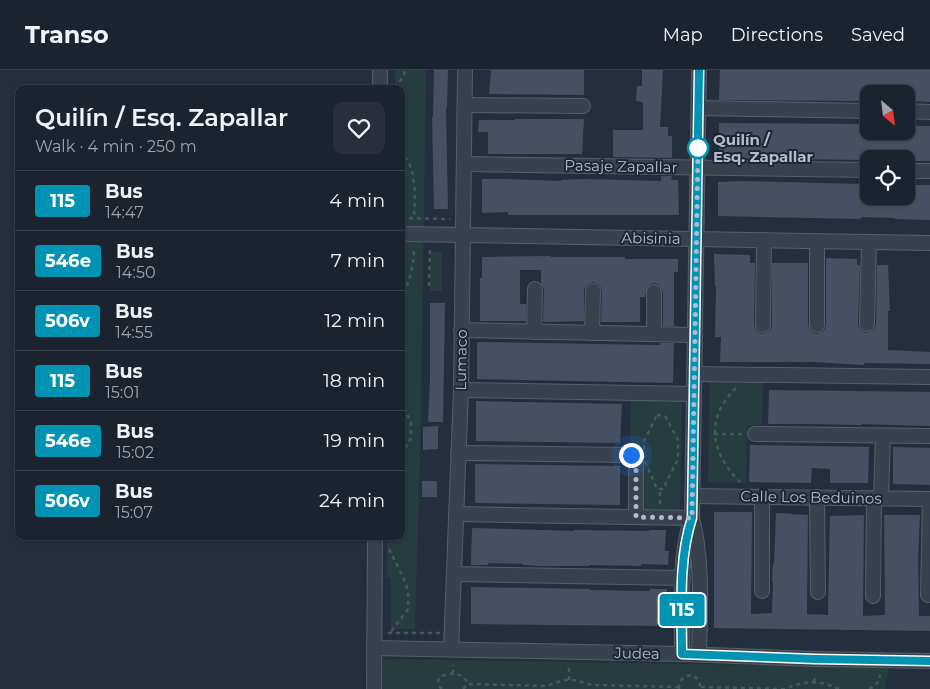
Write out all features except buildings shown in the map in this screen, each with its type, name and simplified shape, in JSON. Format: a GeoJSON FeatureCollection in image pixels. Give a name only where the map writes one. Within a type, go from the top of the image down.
{"type":"FeatureCollection","features":[{"type":"Feature","properties":{"kind":"street"},"geometry":{"type":"LineString","coordinates":[[380,70],[380,85]]}},
{"type":"Feature","properties":{"kind":"street","name":"Lumaco"},"geometry":{"type":"LineString","coordinates":[[451,650],[462,330],[466,70]]}},
{"type":"Feature","properties":{"kind":"street"},"geometry":{"type":"LineString","coordinates":[[682,654],[683,578],[686,542],[692,518],[699,70]]}},
{"type":"Feature","properties":{"kind":"street"},"geometry":{"type":"LineString","coordinates":[[465,105],[583,106]]}},
{"type":"Feature","properties":{"kind":"street"},"geometry":{"type":"LineString","coordinates":[[698,108],[860,111]]}},
{"type":"Feature","properties":{"kind":"street"},"geometry":{"type":"LineString","coordinates":[[915,111],[930,112]]}},
{"type":"Feature","properties":{"kind":"street","name":"Pasaje Zapallar"},"geometry":{"type":"LineString","coordinates":[[464,164],[860,170]]}},
{"type":"Feature","properties":{"kind":"street"},"geometry":{"type":"LineString","coordinates":[[915,171],[930,171]]}},
{"type":"Feature","properties":{"kind":"street","name":"Abisinia"},"geometry":{"type":"LineString","coordinates":[[405,234],[930,243]]}},
{"type":"Feature","properties":{"kind":"street"},"geometry":{"type":"LineString","coordinates":[[763,326],[764,240]]}},
{"type":"Feature","properties":{"kind":"street"},"geometry":{"type":"LineString","coordinates":[[817,241],[817,325]]}},
{"type":"Feature","properties":{"kind":"street"},"geometry":{"type":"LineString","coordinates":[[867,324],[869,242]]}},
{"type":"Feature","properties":{"kind":"street"},"geometry":{"type":"LineString","coordinates":[[534,332],[535,289]]}},
{"type":"Feature","properties":{"kind":"street"},"geometry":{"type":"LineString","coordinates":[[592,333],[593,291]]}},
{"type":"Feature","properties":{"kind":"street"},"geometry":{"type":"LineString","coordinates":[[654,292],[654,334]]}},
{"type":"Feature","properties":{"kind":"street"},"geometry":{"type":"LineString","coordinates":[[462,330],[695,335]]}},
{"type":"Feature","properties":{"kind":"street"},"geometry":{"type":"LineString","coordinates":[[694,374],[930,377]]}},
{"type":"Feature","properties":{"kind":"street"},"geometry":{"type":"LineString","coordinates":[[460,390],[694,394]]}},
{"type":"Feature","properties":{"kind":"street"},"geometry":{"type":"LineString","coordinates":[[755,434],[930,436]]}},
{"type":"Feature","properties":{"kind":"street"},"geometry":{"type":"LineString","coordinates":[[873,596],[883,436]]}},
{"type":"Feature","properties":{"kind":"street"},"geometry":{"type":"LineString","coordinates":[[458,452],[634,456],[636,462],[636,517]]}},
{"type":"Feature","properties":{"kind":"street","name":"Calle Los Beduinos"},"geometry":{"type":"LineString","coordinates":[[692,496],[930,499]]}},
{"type":"Feature","properties":{"kind":"street"},"geometry":{"type":"LineString","coordinates":[[758,497],[762,591]]}},
{"type":"Feature","properties":{"kind":"street"},"geometry":{"type":"LineString","coordinates":[[817,497],[818,592]]}},
{"type":"Feature","properties":{"kind":"street"},"geometry":{"type":"LineString","coordinates":[[928,595],[930,499]]}},
{"type":"Feature","properties":{"kind":"street"},"geometry":{"type":"LineString","coordinates":[[456,514],[692,518]]}},
{"type":"Feature","properties":{"kind":"street"},"geometry":{"type":"LineString","coordinates":[[692,518],[700,562],[699,654]]}},
{"type":"Feature","properties":{"kind":"street"},"geometry":{"type":"LineString","coordinates":[[374,689],[374,648],[380,540]]}},
{"type":"Feature","properties":{"kind":"street"},"geometry":{"type":"LineString","coordinates":[[454,574],[683,578]]}},
{"type":"Feature","properties":{"kind":"street","name":"Judea"},"geometry":{"type":"LineString","coordinates":[[374,648],[699,654],[930,661]]}},
{"type":"Feature","properties":{"kind":"path"},"geometry":{"type":"LineString","coordinates":[[398,85],[406,70]]}},
{"type":"Feature","properties":{"kind":"path"},"geometry":{"type":"LineString","coordinates":[[405,157],[412,169],[414,218]]}},
{"type":"Feature","properties":{"kind":"path"},"geometry":{"type":"LineString","coordinates":[[405,218],[463,219]]}},
{"type":"Feature","properties":{"kind":"path"},"geometry":{"type":"LineString","coordinates":[[405,291],[414,263],[414,247]]}},
{"type":"Feature","properties":{"kind":"path"},"geometry":{"type":"LineString","coordinates":[[430,248],[430,286]]}},
{"type":"Feature","properties":{"kind":"path"},"geometry":{"type":"LineString","coordinates":[[756,375],[739,386],[727,397],[718,414],[714,434],[718,452],[725,464],[734,476],[758,497]]}},
{"type":"Feature","properties":{"kind":"path"},"geometry":{"type":"LineString","coordinates":[[405,409],[411,423],[411,438],[405,449]]}},
{"type":"Feature","properties":{"kind":"path"},"geometry":{"type":"LineString","coordinates":[[657,416],[665,416],[678,440],[678,459],[663,488],[657,489],[644,459],[644,440],[657,416]]}},
{"type":"Feature","properties":{"kind":"path"},"geometry":{"type":"LineString","coordinates":[[714,434],[755,434]]}},
{"type":"Feature","properties":{"kind":"path"},"geometry":{"type":"LineString","coordinates":[[381,540],[402,575],[408,590],[408,609],[390,633]]}},
{"type":"Feature","properties":{"kind":"path"},"geometry":{"type":"LineString","coordinates":[[385,633],[451,633]]}},
{"type":"Feature","properties":{"kind":"path"},"geometry":{"type":"LineString","coordinates":[[453,665],[453,674]]}},
{"type":"Feature","properties":{"kind":"path"},"geometry":{"type":"LineString","coordinates":[[569,668],[569,680]]}},
{"type":"Feature","properties":{"kind":"path"},"geometry":{"type":"LineString","coordinates":[[442,689],[437,683],[444,674],[464,677],[468,684]]}},
{"type":"Feature","properties":{"kind":"path"},"geometry":{"type":"LineString","coordinates":[[814,682],[815,674]]}},
{"type":"Feature","properties":{"kind":"path"},"geometry":{"type":"LineString","coordinates":[[463,689],[468,684],[546,686],[569,680],[592,685],[679,688],[680,680],[690,675],[700,683],[700,688],[785,689],[795,684],[821,682],[840,689]]}},
{"type":"Feature","properties":{"kind":"path"},"geometry":{"type":"LineString","coordinates":[[869,689],[876,685],[880,675]]}},
{"type":"Feature","properties":{"kind":"green space"},"geometry":{"type":"Polygon","coordinates":[[[395,70],[426,70],[421,416],[415,629],[391,629],[391,578],[387,577],[387,540],[405,540],[405,85],[395,85],[395,70]]]}},
{"type":"Feature","properties":{"kind":"green space"},"geometry":{"type":"Polygon","coordinates":[[[430,252],[442,252],[442,291],[430,291],[430,252]]]}},
{"type":"Feature","properties":{"kind":"green space"},"geometry":{"type":"Polygon","coordinates":[[[710,379],[763,379],[762,425],[747,426],[746,483],[708,482],[710,379]]]}},
{"type":"Feature","properties":{"kind":"green space"},"geometry":{"type":"Polygon","coordinates":[[[631,397],[682,398],[680,512],[641,512],[641,447],[630,446],[631,397]]]}},
{"type":"Feature","properties":{"kind":"green space"},"geometry":{"type":"Polygon","coordinates":[[[691,538],[697,574],[694,643],[687,643],[686,574],[691,538]]]}},
{"type":"Feature","properties":{"kind":"green space"},"geometry":{"type":"Polygon","coordinates":[[[378,659],[888,667],[888,675],[885,689],[377,689],[378,659]]]}},
{"type":"Feature","properties":{"kind":"bus line","name":"115"},"geometry":{"type":"LineString","coordinates":[[699,70],[692,518],[686,542],[683,570],[682,654],[930,661]]}},
{"type":"Feature","properties":{"kind":"place","name":"Quilín / Esq. Zapallar"},"geometry":{"type":"Point","coordinates":[698,148]}},
{"type":"Feature","properties":{"kind":"route"},"geometry":{"type":"LineString","coordinates":[[631,455],[634,456],[636,462],[636,517],[692,518],[698,148]]}}]}
